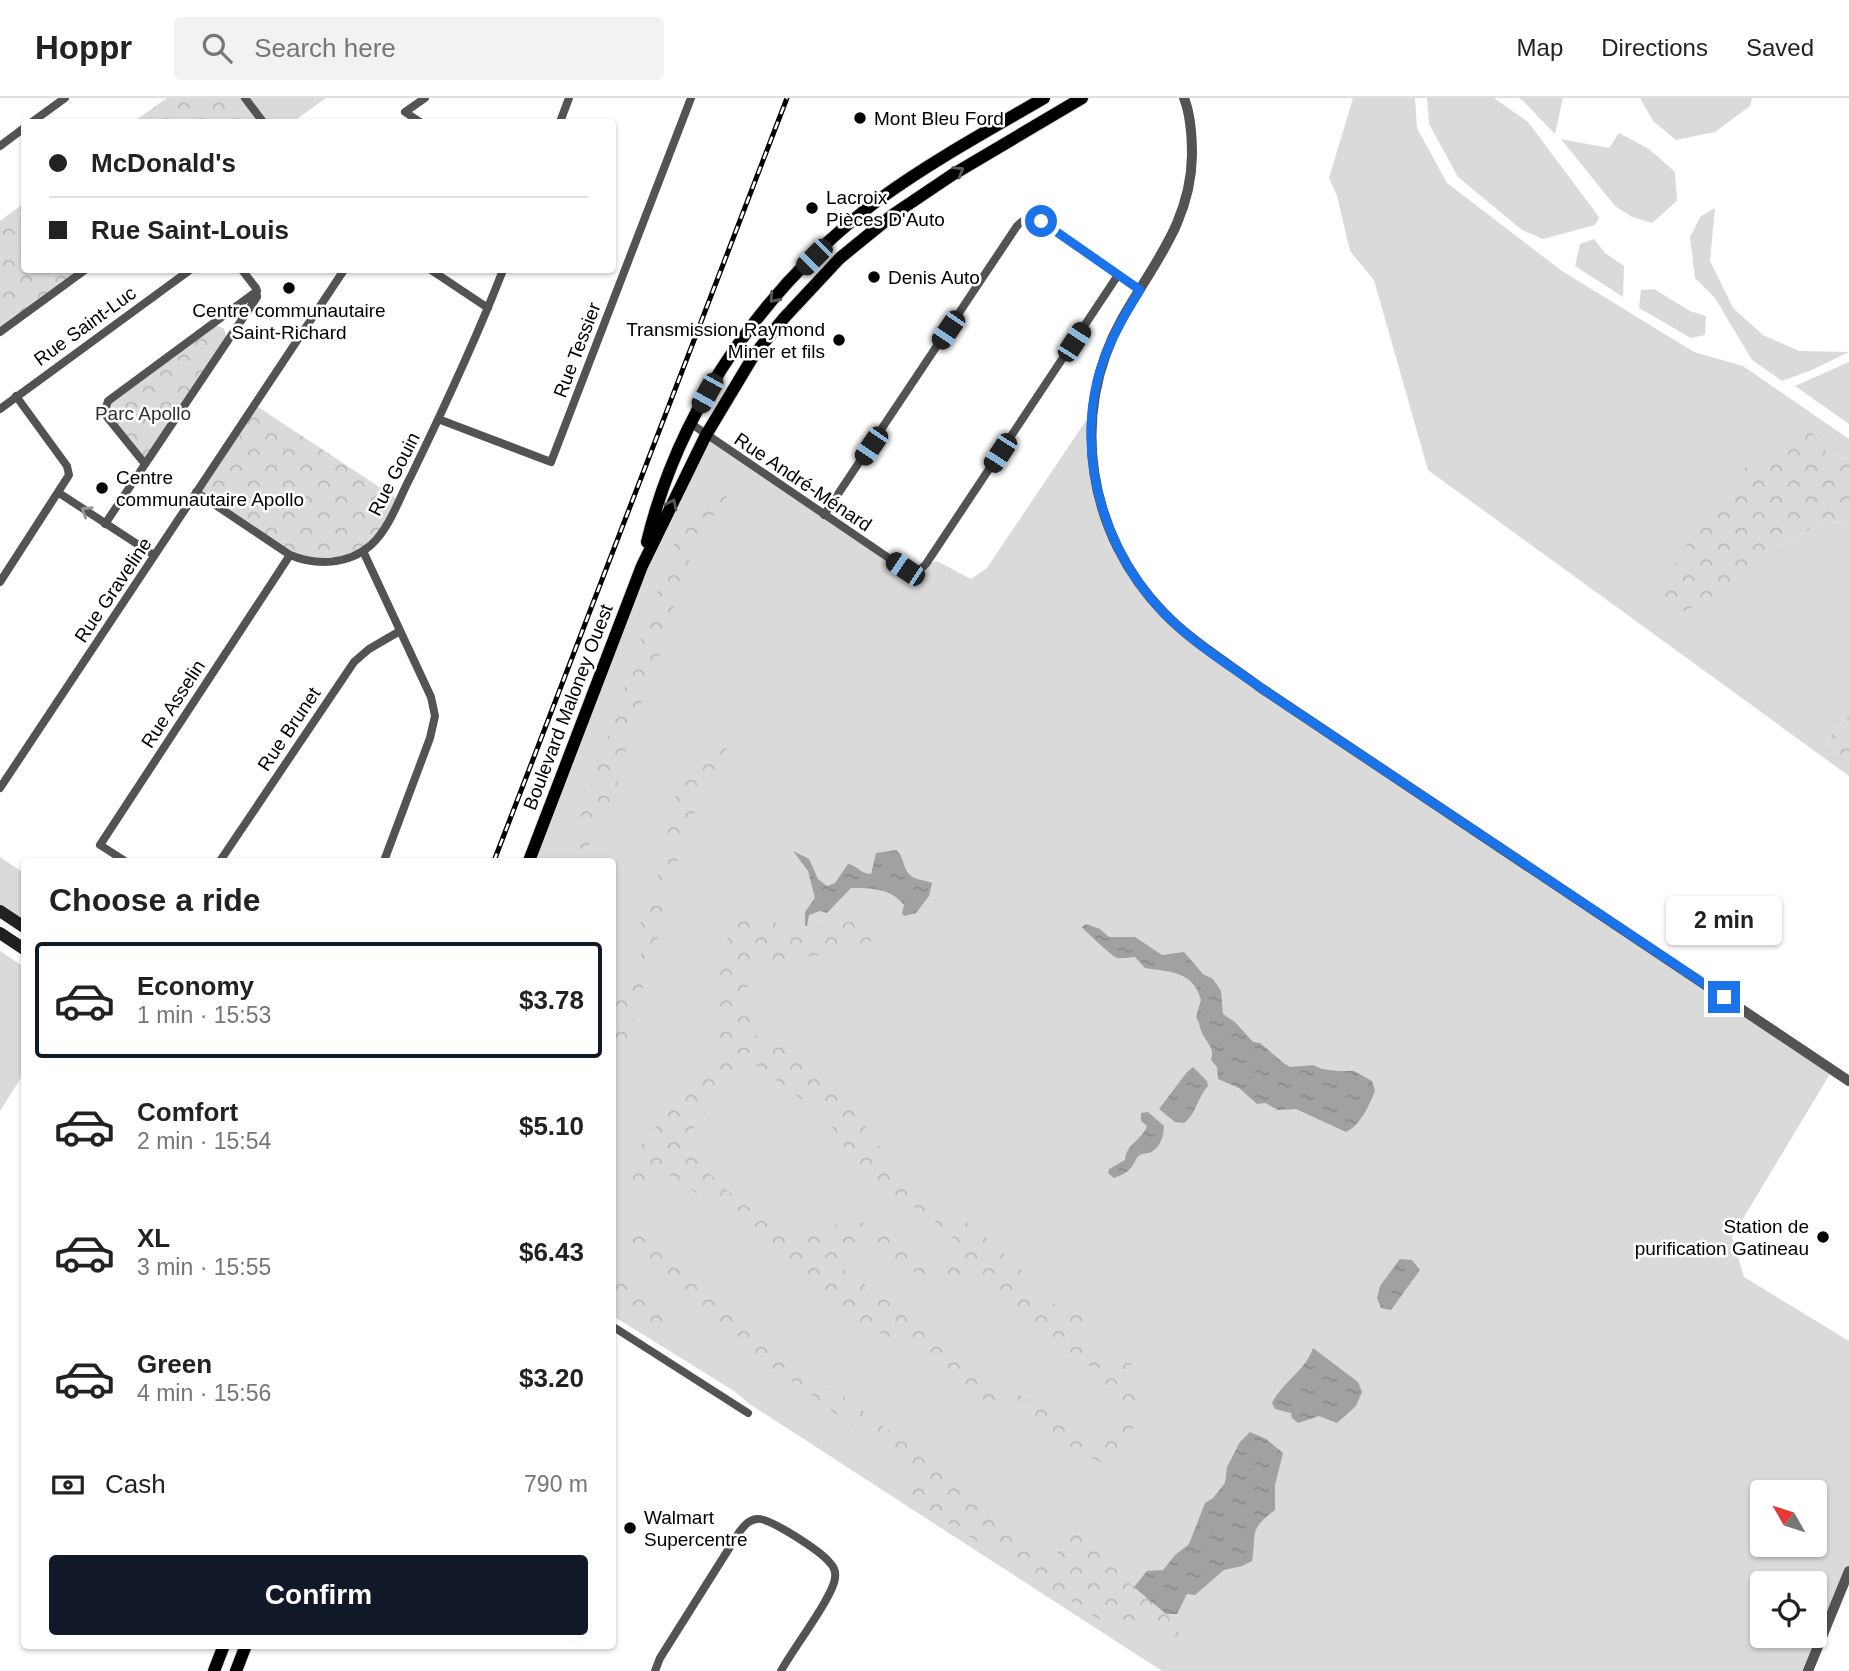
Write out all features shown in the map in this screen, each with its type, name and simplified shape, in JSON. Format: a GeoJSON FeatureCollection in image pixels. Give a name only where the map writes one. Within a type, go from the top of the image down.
{"type":"FeatureCollection","features":[{"type":"Feature","properties":{"kind":"main road","name":"Boulevard Maloney Ouest"},"geometry":{"type":"LineString","coordinates":[[642,566],[653,516],[690,423],[748,329],[768,305],[829,242],[883,197],[1044,98]]}},
{"type":"Feature","properties":{"kind":"main road","name":"Boulevard Maloney Ouest"},"geometry":{"type":"LineString","coordinates":[[531,858],[642,566],[705,435],[754,355],[840,258],[894,214],[1082,98]]}},
{"type":"Feature","properties":{"kind":"main road"},"geometry":{"type":"LineString","coordinates":[[0,911],[21,925]]}},
{"type":"Feature","properties":{"kind":"main road"},"geometry":{"type":"LineString","coordinates":[[0,933],[21,947]]}},
{"type":"Feature","properties":{"kind":"main road"},"geometry":{"type":"LineString","coordinates":[[214,1671],[223,1649]]}},
{"type":"Feature","properties":{"kind":"main road"},"geometry":{"type":"LineString","coordinates":[[236,1671],[244,1649]]}},
{"type":"Feature","properties":{"kind":"street"},"geometry":{"type":"LineString","coordinates":[[36,119],[65,98]]}},
{"type":"Feature","properties":{"kind":"street"},"geometry":{"type":"LineString","coordinates":[[245,98],[261,119]]}},
{"type":"Feature","properties":{"kind":"street"},"geometry":{"type":"LineString","coordinates":[[416,119],[405,112],[425,98]]}},
{"type":"Feature","properties":{"kind":"street"},"geometry":{"type":"LineString","coordinates":[[561,119],[569,98]]}},
{"type":"Feature","properties":{"kind":"street","name":"Rue Tessier"},"geometry":{"type":"LineString","coordinates":[[438,419],[551,462],[691,98]]}},
{"type":"Feature","properties":{"kind":"street"},"geometry":{"type":"LineString","coordinates":[[1184,98],[1192,133],[1192,173],[1189,190],[1174,232],[1115,332],[1102,365],[1091,413],[1090,443],[1094,476],[1111,529],[1128,565],[1154,602],[1182,629],[1261,688],[1849,1081]]}},
{"type":"Feature","properties":{"kind":"street"},"geometry":{"type":"LineString","coordinates":[[0,146],[21,130]]}},
{"type":"Feature","properties":{"kind":"street"},"geometry":{"type":"LineString","coordinates":[[824,515],[1021,221],[1026,218],[1037,219],[1140,290]]}},
{"type":"Feature","properties":{"kind":"street"},"geometry":{"type":"LineString","coordinates":[[0,332],[81,273]]}},
{"type":"Feature","properties":{"kind":"street","name":"Rue Saint-Luc"},"geometry":{"type":"LineString","coordinates":[[0,409],[186,273]]}},
{"type":"Feature","properties":{"kind":"street"},"geometry":{"type":"LineString","coordinates":[[105,524],[257,297],[257,291],[244,273]]}},
{"type":"Feature","properties":{"kind":"street","name":"Rue Graveline"},"geometry":{"type":"LineString","coordinates":[[0,788],[342,273]]}},
{"type":"Feature","properties":{"kind":"street"},"geometry":{"type":"LineString","coordinates":[[436,273],[488,308]]}},
{"type":"Feature","properties":{"kind":"street","name":"Rue Gouin"},"geometry":{"type":"LineString","coordinates":[[196,492],[290,555],[311,562],[330,563],[363,551],[386,526],[438,419],[502,273]]}},
{"type":"Feature","properties":{"kind":"street","name":"Rue André-Ménard"},"geometry":{"type":"LineString","coordinates":[[690,423],[905,569],[914,571],[923,568],[1118,275]]}},
{"type":"Feature","properties":{"kind":"street"},"geometry":{"type":"LineString","coordinates":[[145,464],[107,416],[105,410],[108,401],[257,291]]}},
{"type":"Feature","properties":{"kind":"street"},"geometry":{"type":"LineString","coordinates":[[0,582],[69,475],[69,470],[16,396]]}},
{"type":"Feature","properties":{"kind":"street"},"geometry":{"type":"LineString","coordinates":[[59,493],[154,555]]}},
{"type":"Feature","properties":{"kind":"street"},"geometry":{"type":"LineString","coordinates":[[363,551],[431,697],[435,716],[430,738],[385,858]]}},
{"type":"Feature","properties":{"kind":"street","name":"Rue Asselin"},"geometry":{"type":"LineString","coordinates":[[120,858],[100,845],[290,555]]}},
{"type":"Feature","properties":{"kind":"street","name":"Rue Brunet"},"geometry":{"type":"LineString","coordinates":[[222,858],[354,662],[369,649],[400,631]]}},
{"type":"Feature","properties":{"kind":"street"},"geometry":{"type":"LineString","coordinates":[[616,1329],[748,1413]]}},
{"type":"Feature","properties":{"kind":"street"},"geometry":{"type":"LineString","coordinates":[[655,1671],[660,1658],[740,1531],[756,1519],[768,1520],[824,1557],[835,1572],[831,1590],[781,1671]]}},
{"type":"Feature","properties":{"kind":"street"},"geometry":{"type":"LineString","coordinates":[[1808,1671],[1849,1571]]}},
{"type":"Feature","properties":{"kind":"green space"},"geometry":{"type":"Polygon","coordinates":[[[167,98],[245,98],[261,119],[137,119],[167,98]]]}},
{"type":"Feature","properties":{"kind":"green space"},"geometry":{"type":"Polygon","coordinates":[[[245,98],[326,98],[297,119],[261,119],[245,98]]]}},
{"type":"Feature","properties":{"kind":"green space"},"geometry":{"type":"Polygon","coordinates":[[[1353,98],[1415,98],[1417,128],[1447,183],[1562,271],[1694,352],[1743,366],[1849,439],[1849,460],[1827,453],[1780,547],[1826,519],[1849,527],[1849,715],[1826,741],[1849,762],[1849,776],[1428,470],[1374,280],[1350,251],[1337,196],[1329,178],[1353,98]]]}},
{"type":"Feature","properties":{"kind":"green space"},"geometry":{"type":"Polygon","coordinates":[[[1427,98],[1494,98],[1528,122],[1599,217],[1595,225],[1543,239],[1522,230],[1458,177],[1429,124],[1427,98]]]}},
{"type":"Feature","properties":{"kind":"green space"},"geometry":{"type":"Polygon","coordinates":[[[1519,98],[1563,98],[1555,134],[1522,100],[1519,98]]]}},
{"type":"Feature","properties":{"kind":"green space"},"geometry":{"type":"Polygon","coordinates":[[[1640,98],[1752,98],[1750,106],[1715,132],[1676,140],[1653,121],[1640,98]]]}},
{"type":"Feature","properties":{"kind":"green space"},"geometry":{"type":"Polygon","coordinates":[[[1619,133],[1649,149],[1675,172],[1677,201],[1652,223],[1632,217],[1615,206],[1561,139],[1609,148],[1619,133]]]}},
{"type":"Feature","properties":{"kind":"green space"},"geometry":{"type":"Polygon","coordinates":[[[21,205],[21,273],[81,273],[0,332],[0,221],[21,205]]]}},
{"type":"Feature","properties":{"kind":"green space"},"geometry":{"type":"Polygon","coordinates":[[[1715,208],[1710,261],[1733,308],[1763,335],[1799,351],[1849,352],[1782,381],[1752,360],[1715,298],[1695,278],[1690,237],[1701,216],[1715,208]]]}},
{"type":"Feature","properties":{"kind":"green space"},"geometry":{"type":"Polygon","coordinates":[[[1594,239],[1605,253],[1624,266],[1623,297],[1575,266],[1580,244],[1594,239]]]}},
{"type":"Feature","properties":{"kind":"green space"},"geometry":{"type":"Polygon","coordinates":[[[1654,289],[1690,311],[1706,316],[1705,335],[1691,338],[1639,308],[1641,290],[1654,289]]]}},
{"type":"Feature","properties":{"kind":"green space","name":"Parc Apollo"},"geometry":{"type":"Polygon","coordinates":[[[213,323],[224,329],[228,340],[145,464],[107,417],[106,405],[213,323]]]}},
{"type":"Feature","properties":{"kind":"green space"},"geometry":{"type":"Polygon","coordinates":[[[1849,362],[1849,424],[1795,386],[1849,362]]]}},
{"type":"Feature","properties":{"kind":"green space"},"geometry":{"type":"Polygon","coordinates":[[[255,405],[399,500],[379,536],[350,557],[299,559],[196,492],[255,405]]]}},
{"type":"Feature","properties":{"kind":"green space"},"geometry":{"type":"Polygon","coordinates":[[[1091,413],[1092,461],[1122,553],[1175,624],[1833,1069],[1732,1237],[1744,1277],[1849,1341],[1849,1571],[1827,1625],[1827,1571],[1750,1571],[1750,1648],[1817,1648],[1808,1671],[1162,1671],[751,1405],[734,1391],[616,1318],[616,858],[531,858],[642,566],[706,435],[910,571],[937,561],[971,579],[987,568],[1091,413]]]}},
{"type":"Feature","properties":{"kind":"green space"},"geometry":{"type":"Polygon","coordinates":[[[1811,431],[1827,453],[1849,460],[1849,527],[1826,519],[1780,547],[1721,596],[1674,615],[1662,589],[1686,546],[1748,465],[1811,431]]]}},
{"type":"Feature","properties":{"kind":"green space"},"geometry":{"type":"Polygon","coordinates":[[[725,481],[728,508],[712,516],[693,550],[657,664],[632,726],[612,804],[582,858],[562,858],[576,830],[672,549],[693,506],[725,481]]]}},
{"type":"Feature","properties":{"kind":"green space"},"geometry":{"type":"Polygon","coordinates":[[[1849,715],[1849,762],[1826,741],[1849,715]]]}},
{"type":"Feature","properties":{"kind":"green space"},"geometry":{"type":"Polygon","coordinates":[[[726,746],[729,761],[702,793],[668,887],[664,916],[626,1046],[616,1059],[616,1003],[641,957],[640,907],[657,877],[667,824],[681,777],[703,754],[726,746]]]}},
{"type":"Feature","properties":{"kind":"green space"},"geometry":{"type":"Polygon","coordinates":[[[0,857],[21,871],[21,925],[0,911],[0,857]]]}},
{"type":"Feature","properties":{"kind":"green space"},"geometry":{"type":"Polygon","coordinates":[[[742,913],[773,917],[781,933],[867,919],[871,942],[815,956],[765,961],[748,976],[746,1008],[758,1040],[777,1040],[849,1101],[894,1169],[948,1211],[980,1231],[1020,1268],[1034,1299],[1065,1306],[1081,1314],[1088,1337],[1102,1360],[1131,1363],[1143,1410],[1121,1451],[1101,1463],[1062,1442],[1020,1408],[983,1401],[909,1346],[869,1328],[807,1287],[733,1218],[661,1169],[645,1190],[631,1187],[621,1171],[718,1048],[717,978],[724,947],[742,913]],[[757,1042],[681,1145],[722,1186],[801,1250],[801,1245],[820,1228],[857,1220],[894,1239],[919,1261],[947,1263],[968,1252],[926,1213],[902,1200],[875,1180],[845,1148],[826,1118],[752,1062],[757,1042]],[[852,1243],[833,1261],[1007,1390],[1045,1406],[1070,1426],[1100,1436],[1117,1425],[1123,1405],[1098,1379],[1100,1370],[1078,1361],[1063,1343],[1036,1336],[983,1287],[961,1281],[934,1281],[852,1243]]]}},
{"type":"Feature","properties":{"kind":"green space"},"geometry":{"type":"Polygon","coordinates":[[[0,951],[21,965],[21,1078],[0,1111],[0,951]]]}},
{"type":"Feature","properties":{"kind":"green space"},"geometry":{"type":"Polygon","coordinates":[[[641,1223],[691,1281],[950,1477],[1024,1536],[1052,1564],[1062,1544],[1067,1513],[1079,1516],[1098,1549],[1126,1580],[1166,1614],[1180,1634],[1174,1649],[1156,1634],[1129,1619],[1103,1622],[896,1490],[900,1477],[928,1486],[815,1398],[751,1353],[677,1287],[625,1236],[630,1228],[641,1223]]]}},
{"type":"Feature","properties":{"kind":"green space"},"geometry":{"type":"Polygon","coordinates":[[[616,1279],[673,1315],[665,1331],[616,1305],[616,1279]]]}},
{"type":"Feature","properties":{"kind":"water"},"geometry":{"type":"Polygon","coordinates":[[[896,850],[910,875],[932,883],[929,896],[916,913],[904,916],[904,905],[887,892],[851,888],[827,913],[820,911],[809,915],[807,926],[805,925],[805,912],[815,898],[808,871],[793,851],[809,859],[818,879],[827,886],[835,883],[848,864],[871,874],[876,853],[896,850]]]}},
{"type":"Feature","properties":{"kind":"water"},"geometry":{"type":"Polygon","coordinates":[[[1086,924],[1100,929],[1109,937],[1135,937],[1162,955],[1184,952],[1203,974],[1213,979],[1221,991],[1223,1014],[1235,1022],[1253,1042],[1260,1043],[1290,1067],[1313,1065],[1322,1069],[1354,1071],[1372,1081],[1375,1091],[1360,1120],[1346,1132],[1296,1109],[1278,1110],[1265,1103],[1257,1104],[1239,1088],[1218,1079],[1217,1067],[1211,1060],[1211,1049],[1196,1017],[1201,1000],[1192,983],[1179,974],[1145,968],[1135,957],[1117,958],[1082,927],[1086,924]]]}},
{"type":"Feature","properties":{"kind":"water"},"geometry":{"type":"Polygon","coordinates":[[[1193,1067],[1207,1081],[1208,1086],[1188,1119],[1184,1123],[1175,1122],[1159,1109],[1193,1067]]]}},
{"type":"Feature","properties":{"kind":"water"},"geometry":{"type":"Polygon","coordinates":[[[1148,1112],[1164,1126],[1159,1144],[1151,1152],[1140,1155],[1129,1170],[1114,1178],[1108,1173],[1109,1169],[1125,1160],[1128,1150],[1147,1126],[1141,1121],[1141,1113],[1148,1112]]]}},
{"type":"Feature","properties":{"kind":"water"},"geometry":{"type":"Polygon","coordinates":[[[1400,1259],[1412,1260],[1420,1270],[1391,1310],[1381,1308],[1377,1298],[1380,1286],[1400,1259]]]}},
{"type":"Feature","properties":{"kind":"water"},"geometry":{"type":"Polygon","coordinates":[[[1313,1348],[1358,1382],[1362,1392],[1356,1406],[1337,1423],[1319,1416],[1298,1423],[1291,1413],[1275,1409],[1272,1403],[1305,1363],[1313,1348]]]}},
{"type":"Feature","properties":{"kind":"water"},"geometry":{"type":"Polygon","coordinates":[[[1250,1432],[1266,1439],[1283,1453],[1275,1485],[1275,1510],[1257,1527],[1252,1561],[1224,1570],[1195,1595],[1187,1594],[1177,1614],[1166,1614],[1134,1587],[1147,1571],[1163,1570],[1175,1555],[1189,1544],[1205,1503],[1213,1498],[1225,1483],[1227,1467],[1240,1442],[1250,1432]]]}},
{"type":"Feature","properties":{"kind":"railway"},"geometry":{"type":"LineString","coordinates":[[495,858],[787,98]]}},
{"type":"Feature","properties":{"kind":"place","name":"Mont Bleu Ford"},"geometry":{"type":"Point","coordinates":[860,118]}},
{"type":"Feature","properties":{"kind":"place","name":"Lacroix Pièces D'Auto"},"geometry":{"type":"Point","coordinates":[812,208]}},
{"type":"Feature","properties":{"kind":"place","name":"Denis Auto"},"geometry":{"type":"Point","coordinates":[874,277]}},
{"type":"Feature","properties":{"kind":"place","name":"Centre communautaire Saint-Richard"},"geometry":{"type":"Point","coordinates":[289,288]}},
{"type":"Feature","properties":{"kind":"place","name":"Transmission Raymond Miner et fils"},"geometry":{"type":"Point","coordinates":[839,340]}},
{"type":"Feature","properties":{"kind":"place","name":"Centre communautaire Apollo"},"geometry":{"type":"Point","coordinates":[102,488]}},
{"type":"Feature","properties":{"kind":"place","name":"Station de purification Gatineau"},"geometry":{"type":"Point","coordinates":[1823,1237]}},
{"type":"Feature","properties":{"kind":"place","name":"Walmart Supercentre"},"geometry":{"type":"Point","coordinates":[630,1528]}},
{"type":"Feature","properties":{"kind":"route"},"geometry":{"type":"LineString","coordinates":[[1041,221],[1140,290],[1115,332],[1097,380],[1091,413],[1090,443],[1094,476],[1115,540],[1128,565],[1154,602],[1188,635],[1261,688],[1724,997]]}}]}
